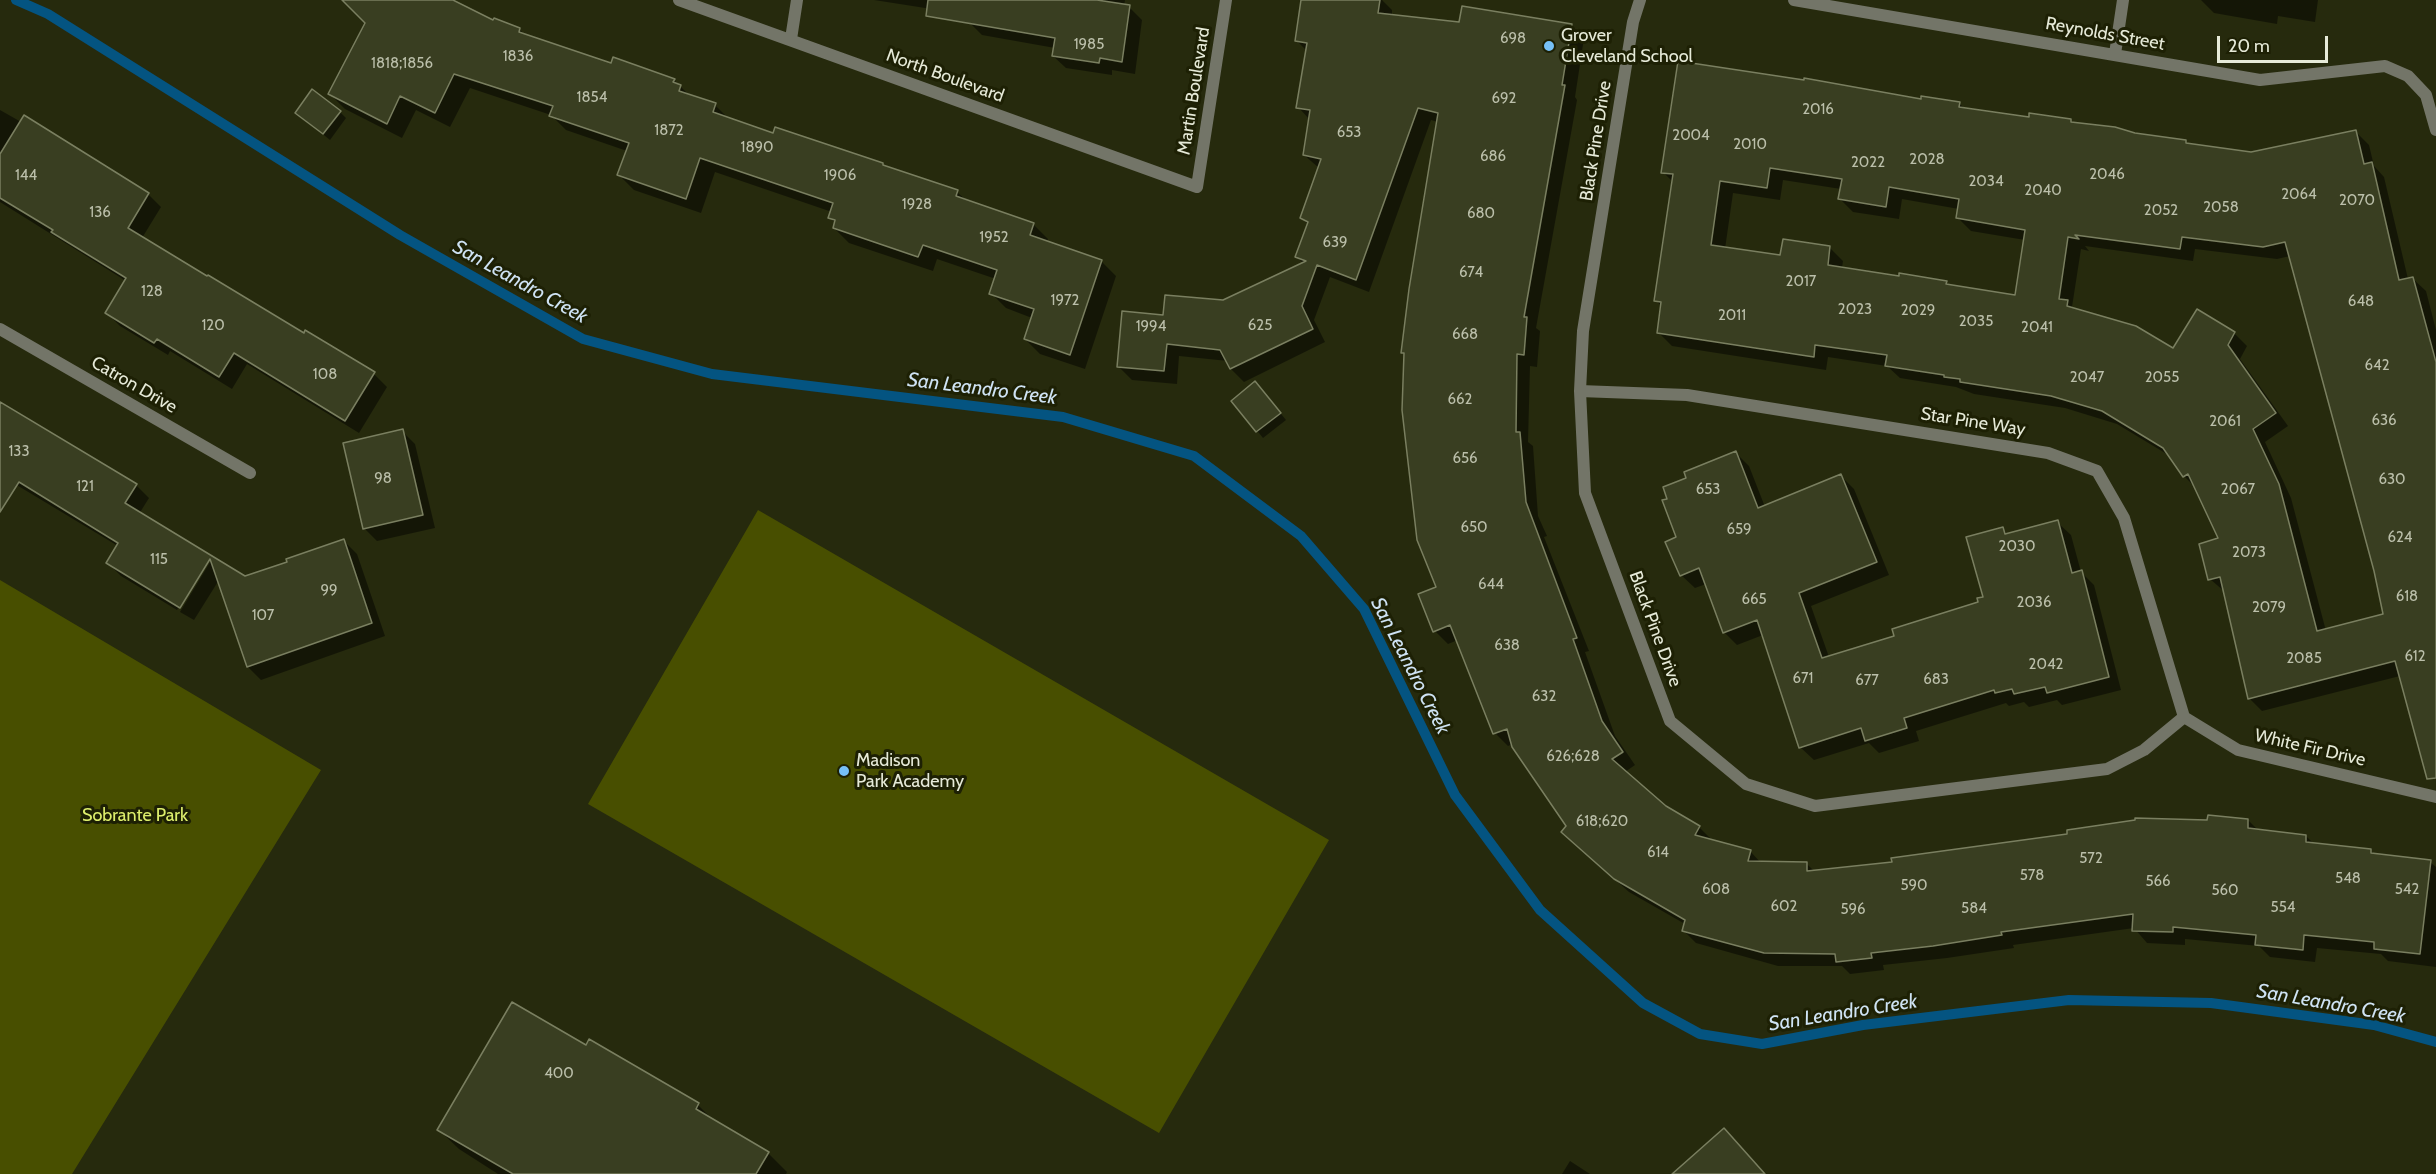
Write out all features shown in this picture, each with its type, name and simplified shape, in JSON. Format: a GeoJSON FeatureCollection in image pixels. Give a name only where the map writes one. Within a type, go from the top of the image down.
{"type":"FeatureCollection","features":[{"type":"Feature","properties":{"kind":"street","name":"North Boulevard"},"geometry":{"type":"LineString","coordinates":[[679,0],[1197,188]]}},
{"type":"Feature","properties":{"kind":"street"},"geometry":{"type":"LineString","coordinates":[[791,39],[797,0]]}},
{"type":"Feature","properties":{"kind":"street","name":"Martin Boulevard"},"geometry":{"type":"LineString","coordinates":[[1197,188],[1227,0]]}},
{"type":"Feature","properties":{"kind":"street","name":"Black Pine Drive"},"geometry":{"type":"LineString","coordinates":[[1640,0],[1633,22],[1583,331],[1580,391],[1585,493],[1670,721],[1746,784],[1815,806],[2107,769],[2144,750],[2184,717]]}},
{"type":"Feature","properties":{"kind":"street","name":"Reynolds Street"},"geometry":{"type":"LineString","coordinates":[[1794,0],[2260,80],[2385,66],[2408,76],[2426,95],[2436,130]]}},
{"type":"Feature","properties":{"kind":"street"},"geometry":{"type":"LineString","coordinates":[[2115,54],[2123,0]]}},
{"type":"Feature","properties":{"kind":"street","name":"Catron Drive"},"geometry":{"type":"LineString","coordinates":[[0,329],[250,473]]}},
{"type":"Feature","properties":{"kind":"street","name":"Star Pine Way"},"geometry":{"type":"LineString","coordinates":[[1580,391],[1687,395],[2048,453],[2097,471],[2124,518],[2184,717]]}},
{"type":"Feature","properties":{"kind":"street","name":"White Fir Drive"},"geometry":{"type":"LineString","coordinates":[[2184,717],[2238,750],[2436,797]]}},
{"type":"Feature","properties":{"kind":"green space"},"geometry":{"type":"Polygon","coordinates":[[[758,510],[1329,840],[1159,1133],[588,804],[758,510]]]}},
{"type":"Feature","properties":{"kind":"green space","name":"Sobrante Park"},"geometry":{"type":"Polygon","coordinates":[[[0,580],[321,770],[72,1174],[0,1174],[0,580]]]}},
{"type":"Feature","properties":{"kind":"building"},"geometry":{"type":"Polygon","coordinates":[[[342,0],[453,0],[493,20],[494,18],[520,28],[519,32],[611,63],[613,57],[675,79],[673,82],[681,85],[679,91],[716,103],[713,112],[773,133],[775,127],[883,163],[883,165],[958,190],[956,196],[1034,223],[1030,235],[1102,260],[1070,355],[1024,339],[1034,309],[989,294],[997,270],[923,245],[918,257],[833,228],[835,220],[828,218],[833,203],[700,158],[686,199],[617,175],[629,143],[549,116],[553,106],[454,74],[435,113],[400,96],[387,124],[328,94],[365,23],[342,0]]]}},
{"type":"Feature","properties":{"kind":"building"},"geometry":{"type":"Polygon","coordinates":[[[928,0],[1097,0],[1130,5],[1122,62],[1100,58],[1099,63],[1052,56],[1055,38],[926,16],[928,0]]]}},
{"type":"Feature","properties":{"kind":"building"},"geometry":{"type":"Polygon","coordinates":[[[1301,0],[1380,0],[1378,13],[1459,22],[1462,6],[1572,24],[1562,85],[1565,85],[1524,317],[1527,317],[1524,355],[1517,354],[1516,432],[1520,432],[1526,502],[1577,638],[1573,639],[1602,721],[1623,752],[1612,759],[1666,806],[1700,826],[1695,835],[1751,850],[1748,861],[1807,862],[1807,871],[1892,862],[1891,858],[2067,834],[2067,830],[2135,820],[2135,818],[2207,820],[2208,815],[2248,819],[2248,828],[2306,835],[2306,842],[2371,849],[2371,853],[2431,860],[2420,954],[2374,949],[2374,942],[2304,935],[2303,950],[2255,945],[2256,935],[2173,927],[2173,932],[2132,931],[2133,914],[2001,932],[2002,935],[1933,946],[1871,953],[1872,958],[1836,962],[1835,954],[1764,953],[1682,931],[1685,920],[1614,879],[1561,832],[1566,826],[1512,747],[1507,729],[1493,734],[1450,625],[1433,632],[1418,594],[1436,587],[1417,540],[1402,410],[1404,353],[1401,353],[1409,289],[1438,113],[1418,108],[1356,280],[1317,265],[1302,306],[1313,329],[1230,369],[1220,350],[1167,344],[1164,371],[1117,367],[1122,311],[1163,315],[1165,295],[1223,300],[1306,261],[1295,257],[1308,222],[1300,218],[1321,159],[1303,155],[1310,110],[1296,108],[1307,43],[1295,41],[1301,0]]]}},
{"type":"Feature","properties":{"kind":"building"},"geometry":{"type":"Polygon","coordinates":[[[1678,61],[1804,80],[1804,78],[1921,99],[1921,96],[1960,102],[1959,107],[2029,117],[2029,113],[2071,119],[2071,122],[2115,127],[2135,133],[2186,140],[2186,143],[2251,152],[2356,130],[2364,164],[2372,162],[2399,280],[2413,277],[2436,362],[2436,778],[2427,779],[2395,661],[2248,699],[2220,577],[2208,580],[2199,544],[2218,538],[2188,474],[2183,477],[2163,448],[2102,411],[2051,396],[1960,382],[1960,379],[1944,377],[1944,375],[1885,366],[1887,355],[1815,345],[1814,357],[1657,333],[1661,302],[1654,301],[1673,174],[1661,173],[1678,61]],[[1770,168],[1767,188],[1720,181],[1711,245],[1780,255],[1783,239],[1830,246],[1828,265],[1899,276],[1899,273],[1947,281],[1946,284],[2015,295],[2025,230],[1956,218],[1959,199],[1889,187],[1886,207],[1838,199],[1842,179],[1770,168]],[[2075,235],[2079,239],[2068,237],[2059,299],[2068,300],[2067,306],[2136,326],[2173,348],[2197,309],[2235,332],[2228,345],[2276,413],[2253,429],[2279,484],[2317,631],[2383,614],[2374,571],[2285,242],[2263,247],[2182,237],[2180,249],[2075,235]]]}},
{"type":"Feature","properties":{"kind":"building"},"geometry":{"type":"Polygon","coordinates":[[[312,89],[341,111],[323,134],[295,113],[312,89]]]}},
{"type":"Feature","properties":{"kind":"building"},"geometry":{"type":"Polygon","coordinates":[[[24,115],[149,193],[128,228],[304,333],[305,330],[375,372],[345,421],[234,353],[219,377],[157,339],[154,343],[105,313],[126,278],[0,198],[0,154],[24,115]]]}},
{"type":"Feature","properties":{"kind":"building"},"geometry":{"type":"Polygon","coordinates":[[[1255,381],[1281,413],[1256,432],[1231,401],[1255,381]]]}},
{"type":"Feature","properties":{"kind":"building"},"geometry":{"type":"Polygon","coordinates":[[[0,402],[137,484],[125,503],[245,576],[344,539],[372,623],[247,667],[210,559],[180,608],[106,563],[118,543],[19,482],[0,512],[0,402]]]}},
{"type":"Feature","properties":{"kind":"building"},"geometry":{"type":"Polygon","coordinates":[[[403,429],[423,515],[363,529],[343,443],[403,429]]]}},
{"type":"Feature","properties":{"kind":"building"},"geometry":{"type":"Polygon","coordinates":[[[1736,451],[1758,508],[1841,474],[1877,562],[1799,593],[1822,658],[1894,636],[1892,629],[1978,602],[1977,598],[1983,597],[1966,537],[2003,527],[2005,534],[2058,520],[2072,573],[2082,570],[2109,677],[2047,693],[2045,687],[2014,694],[2012,689],[1995,693],[1994,690],[1904,718],[1907,728],[1865,741],[1861,728],[1799,748],[1757,620],[1723,633],[1699,568],[1680,576],[1665,542],[1676,537],[1662,500],[1667,499],[1663,487],[1686,478],[1684,472],[1736,451]]]}},
{"type":"Feature","properties":{"kind":"building"},"geometry":{"type":"Polygon","coordinates":[[[512,1002],[586,1045],[589,1039],[699,1103],[696,1109],[769,1152],[756,1174],[513,1174],[437,1130],[512,1002]]]}},
{"type":"Feature","properties":{"kind":"building"},"geometry":{"type":"Polygon","coordinates":[[[1724,1128],[1765,1174],[1672,1174],[1724,1128]]]}},
{"type":"Feature","properties":{"kind":"waterway","name":"San Leandro Creek"},"geometry":{"type":"LineString","coordinates":[[16,0],[48,14],[400,235],[583,339],[712,374],[1063,417],[1194,456],[1301,536],[1364,609],[1455,795],[1540,910],[1643,1003],[1700,1034],[1762,1044],[1863,1025],[2069,1000],[2211,1003],[2374,1025],[2436,1042]]}},
{"type":"Feature","properties":{"kind":"place","name":"Grover Cleveland School"},"geometry":{"type":"Point","coordinates":[1549,46]}},
{"type":"Feature","properties":{"kind":"place","name":"Madison Park Academy"},"geometry":{"type":"Point","coordinates":[844,771]}}]}
